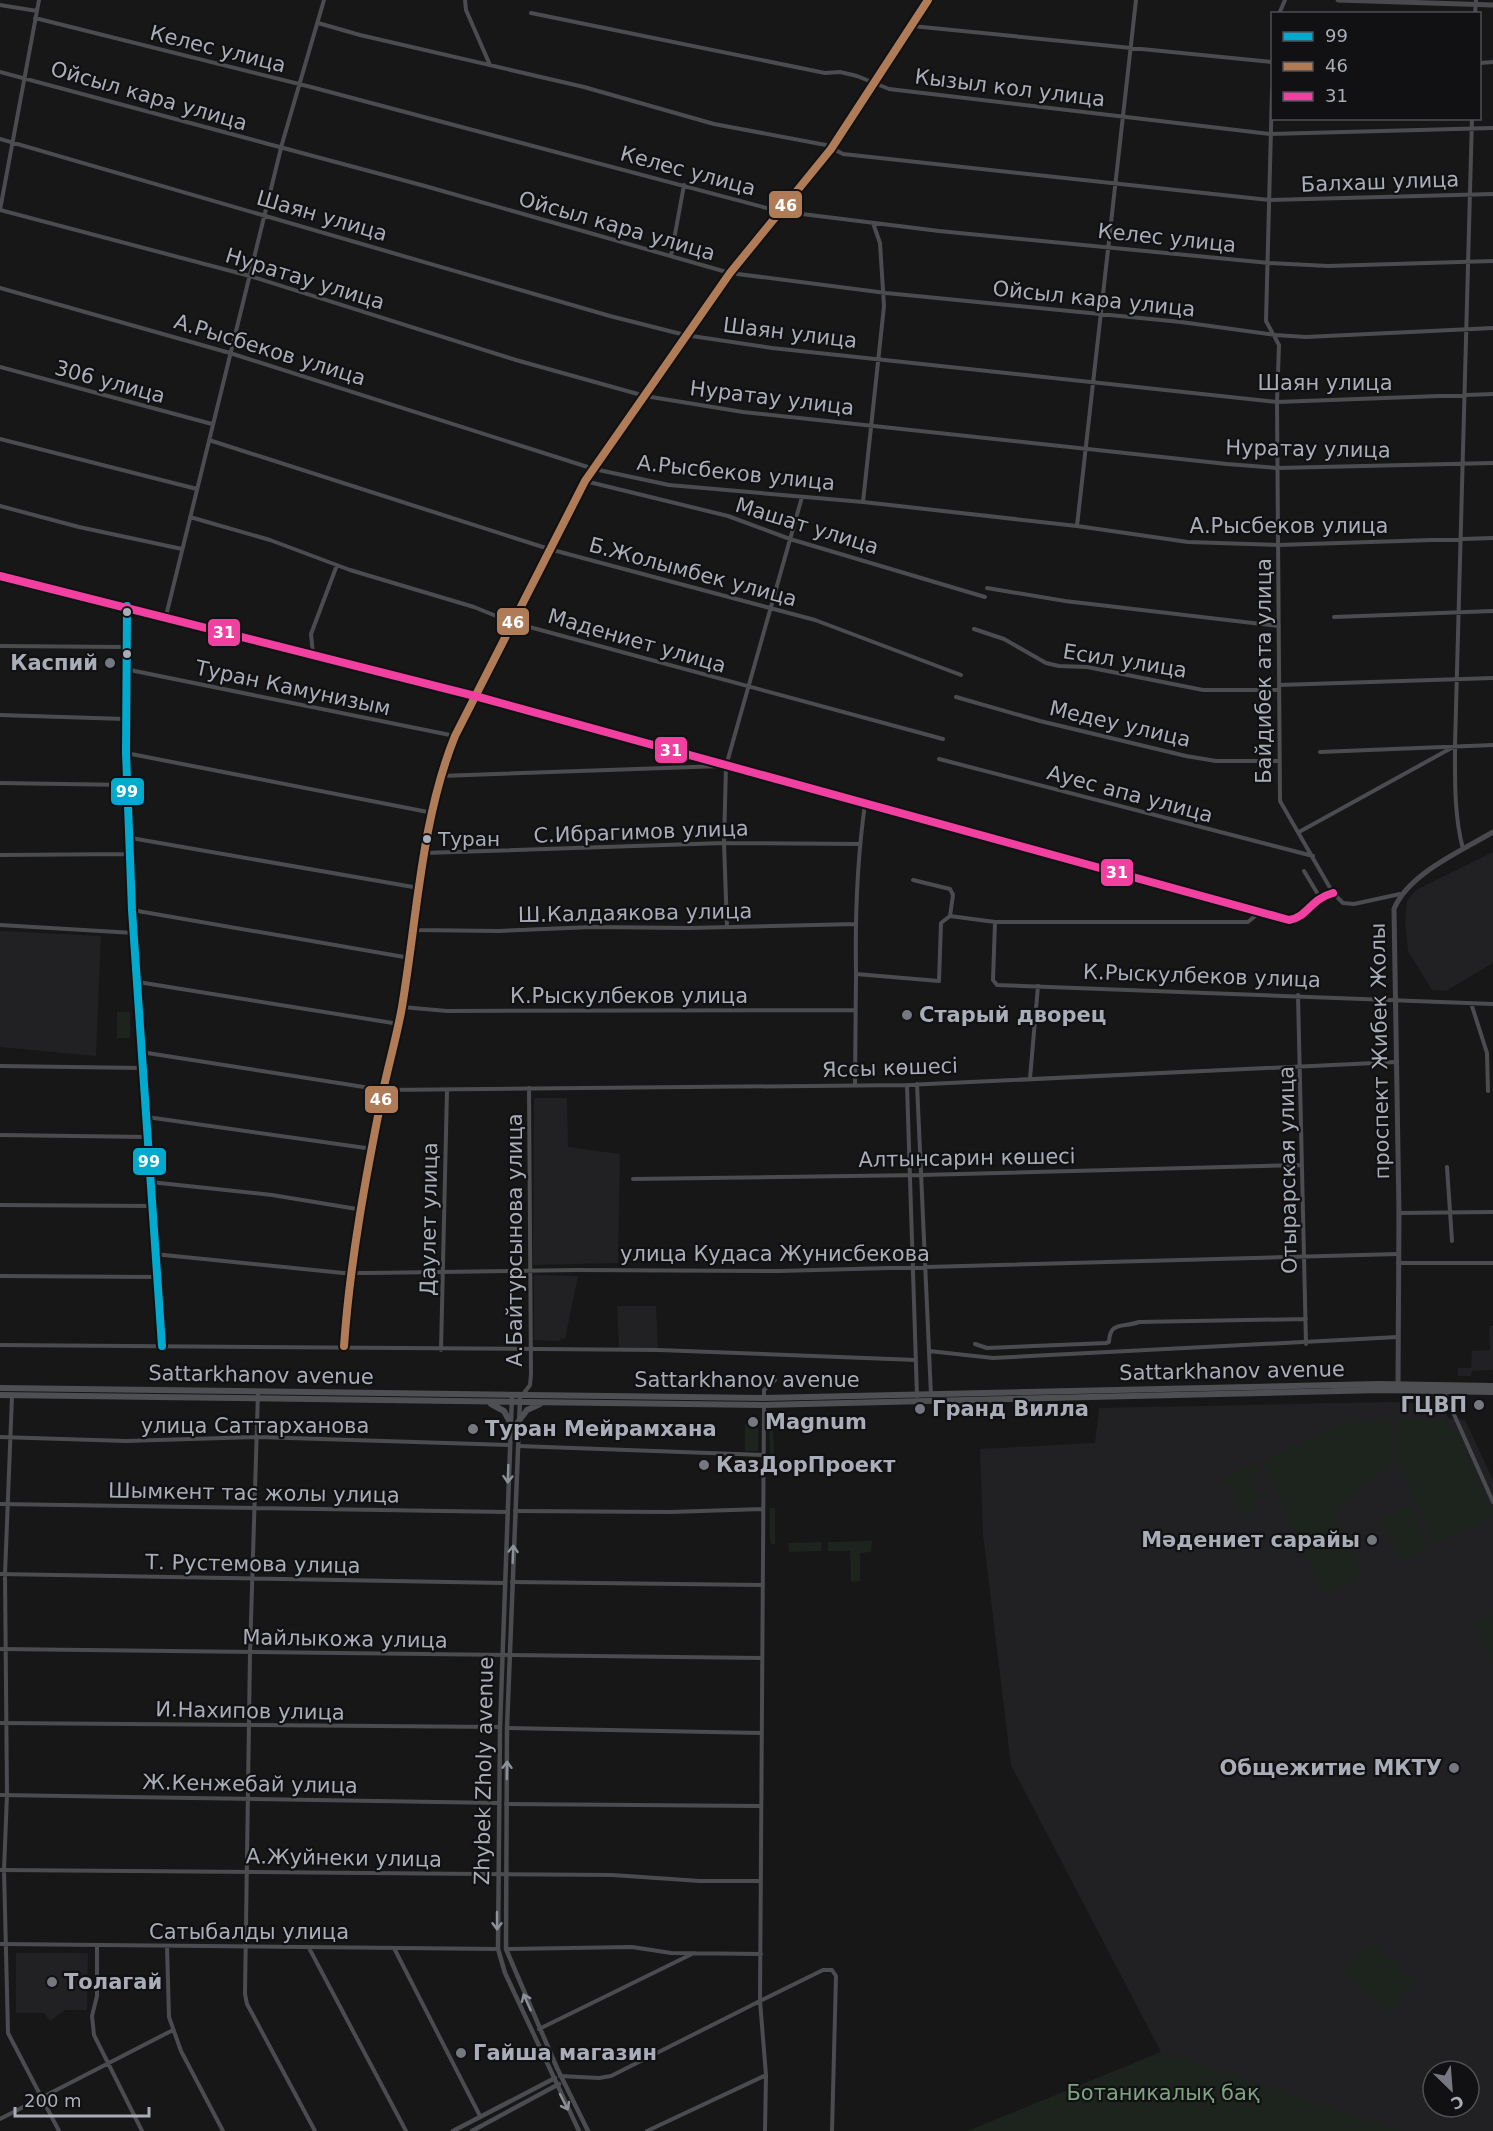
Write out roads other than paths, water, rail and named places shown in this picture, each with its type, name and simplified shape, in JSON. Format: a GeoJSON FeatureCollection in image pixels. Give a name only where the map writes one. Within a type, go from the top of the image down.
{"type":"FeatureCollection","features":[{"type":"Feature","properties":{"kind":"main road"},"geometry":{"type":"LineString","coordinates":[[1338,0],[1476,2],[1493,5]]}},
{"type":"Feature","properties":{"kind":"main road","name":"проспект Жибек Жолы"},"geometry":{"type":"LineString","coordinates":[[1398,1387],[1399,1213],[1394,909],[1400,894],[1412,882],[1493,832]]}},
{"type":"Feature","properties":{"kind":"main road","name":"Sattarkhanov avenue"},"geometry":{"type":"LineString","coordinates":[[473,1398],[482,1402],[511,1402],[522,1396],[547,1402],[764,1402],[1493,1386]]}},
{"type":"Feature","properties":{"kind":"main road","name":"Sattarkhanov avenue"},"geometry":{"type":"LineString","coordinates":[[1398,1387],[1444,1392],[1493,1392]]}},
{"type":"Feature","properties":{"kind":"main road","name":"Sattarkhanov avenue"},"geometry":{"type":"LineString","coordinates":[[0,1388],[473,1398],[512,1395],[764,1402]]}},
{"type":"Feature","properties":{"kind":"main road","name":"Sattarkhanov avenue"},"geometry":{"type":"LineString","coordinates":[[0,1395],[211,1394]]}},
{"type":"Feature","properties":{"kind":"main road"},"geometry":{"type":"LineString","coordinates":[[482,1402],[502,1409],[510,1422]]}},
{"type":"Feature","properties":{"kind":"main road"},"geometry":{"type":"LineString","coordinates":[[518,1422],[527,1410],[547,1402]]}},
{"type":"Feature","properties":{"kind":"street"},"geometry":{"type":"LineString","coordinates":[[0,210],[39,0]]}},
{"type":"Feature","properties":{"kind":"street"},"geometry":{"type":"LineString","coordinates":[[166,616],[281,149],[324,0]]}},
{"type":"Feature","properties":{"kind":"street"},"geometry":{"type":"LineString","coordinates":[[465,0],[466,10],[490,65]]}},
{"type":"Feature","properties":{"kind":"street"},"geometry":{"type":"LineString","coordinates":[[344,1346],[351,1273],[383,1090],[399,1024],[416,930],[424,853],[440,776],[455,736],[511,622],[585,481],[730,273],[778,211],[831,149],[928,0]]}},
{"type":"Feature","properties":{"kind":"street"},"geometry":{"type":"LineString","coordinates":[[1077,526],[1136,0]]}},
{"type":"Feature","properties":{"kind":"street"},"geometry":{"type":"LineString","coordinates":[[0,5],[37,11]]}},
{"type":"Feature","properties":{"kind":"street","name":"Кызыл кол улица"},"geometry":{"type":"LineString","coordinates":[[531,13],[825,73],[840,72],[889,88],[1122,117],[1270,134],[1493,128]]}},
{"type":"Feature","properties":{"kind":"street","name":"Келес улица"},"geometry":{"type":"LineString","coordinates":[[35,18],[778,211],[873,223],[1269,263],[1329,266],[1493,261]]}},
{"type":"Feature","properties":{"kind":"street","name":"Балхаш улица"},"geometry":{"type":"LineString","coordinates":[[318,22],[360,35],[584,87],[714,124],[826,145],[843,154],[1269,200],[1493,194]]}},
{"type":"Feature","properties":{"kind":"street"},"geometry":{"type":"LineString","coordinates":[[912,26],[1271,62]]}},
{"type":"Feature","properties":{"kind":"street","name":"Ойсыл кара улица"},"geometry":{"type":"LineString","coordinates":[[0,72],[730,273],[883,293],[1181,322],[1275,335],[1306,337],[1493,328]]}},
{"type":"Feature","properties":{"kind":"street","name":"Байдибек ата улица"},"geometry":{"type":"LineString","coordinates":[[1271,112],[1266,321],[1279,345],[1277,468],[1280,801],[1314,856],[1333,893]]}},
{"type":"Feature","properties":{"kind":"street"},"geometry":{"type":"LineString","coordinates":[[1463,850],[1458,831],[1455,745],[1472,120]]}},
{"type":"Feature","properties":{"kind":"street","name":"Шаян улица"},"geometry":{"type":"LineString","coordinates":[[0,139],[610,316],[685,335],[772,348],[1277,402],[1493,394]]}},
{"type":"Feature","properties":{"kind":"street"},"geometry":{"type":"LineString","coordinates":[[671,256],[684,185]]}},
{"type":"Feature","properties":{"kind":"street","name":"Нуратау улица"},"geometry":{"type":"LineString","coordinates":[[0,210],[250,276],[516,360],[645,396],[743,412],[1277,468],[1493,463]]}},
{"type":"Feature","properties":{"kind":"street"},"geometry":{"type":"LineString","coordinates":[[863,502],[880,359],[883,293],[880,243],[873,223]]}},
{"type":"Feature","properties":{"kind":"street","name":"А.Рысбеков улица"},"geometry":{"type":"LineString","coordinates":[[0,288],[230,353],[594,469],[669,485],[863,502],[1077,526],[1188,542],[1278,545],[1493,538]]}},
{"type":"Feature","properties":{"kind":"street","name":"306 улица"},"geometry":{"type":"LineString","coordinates":[[0,367],[212,424]]}},
{"type":"Feature","properties":{"kind":"street"},"geometry":{"type":"LineString","coordinates":[[0,439],[197,489]]}},
{"type":"Feature","properties":{"kind":"street","name":"Б.Жолымбек улица"},"geometry":{"type":"LineString","coordinates":[[209,440],[549,549],[770,608],[861,636],[961,675]]}},
{"type":"Feature","properties":{"kind":"street","name":"Машат улица"},"geometry":{"type":"LineString","coordinates":[[585,481],[728,516],[790,539],[985,597]]}},
{"type":"Feature","properties":{"kind":"street"},"geometry":{"type":"LineString","coordinates":[[727,927],[724,843],[726,766],[802,497]]}},
{"type":"Feature","properties":{"kind":"street"},"geometry":{"type":"LineString","coordinates":[[0,506],[79,527],[182,549]]}},
{"type":"Feature","properties":{"kind":"street","name":"Мадениет улица"},"geometry":{"type":"LineString","coordinates":[[190,517],[270,540],[337,565],[474,607],[511,622],[943,739]]}},
{"type":"Feature","properties":{"kind":"street"},"geometry":{"type":"LineString","coordinates":[[314,654],[311,634],[337,565]]}},
{"type":"Feature","properties":{"kind":"street"},"geometry":{"type":"LineString","coordinates":[[0,576],[127,606],[475,696],[1293,920],[1301,916],[1319,896],[1333,893],[1343,903],[1354,904],[1400,894]]}},
{"type":"Feature","properties":{"kind":"street"},"geometry":{"type":"LineString","coordinates":[[987,588],[1065,601],[1279,626]]}},
{"type":"Feature","properties":{"kind":"street"},"geometry":{"type":"LineString","coordinates":[[127,606],[125,719],[132,910],[162,1346]]}},
{"type":"Feature","properties":{"kind":"street"},"geometry":{"type":"LineString","coordinates":[[1334,617],[1493,611]]}},
{"type":"Feature","properties":{"kind":"street","name":"Есил улица"},"geometry":{"type":"LineString","coordinates":[[974,629],[1004,639],[1047,663],[1059,666],[1087,667],[1203,690],[1279,690]]}},
{"type":"Feature","properties":{"kind":"street"},"geometry":{"type":"LineString","coordinates":[[0,646],[125,647]]}},
{"type":"Feature","properties":{"kind":"street","name":"Туран Камунизым"},"geometry":{"type":"LineString","coordinates":[[125,669],[455,736]]}},
{"type":"Feature","properties":{"kind":"street"},"geometry":{"type":"LineString","coordinates":[[1279,685],[1493,678]]}},
{"type":"Feature","properties":{"kind":"street","name":"Медеу улица"},"geometry":{"type":"LineString","coordinates":[[956,697],[1040,721],[1186,756],[1216,761],[1280,761]]}},
{"type":"Feature","properties":{"kind":"street"},"geometry":{"type":"LineString","coordinates":[[0,715],[125,719]]}},
{"type":"Feature","properties":{"kind":"street"},"geometry":{"type":"LineString","coordinates":[[1299,832],[1455,745]]}},
{"type":"Feature","properties":{"kind":"street"},"geometry":{"type":"LineString","coordinates":[[1320,752],[1493,745]]}},
{"type":"Feature","properties":{"kind":"street"},"geometry":{"type":"LineString","coordinates":[[126,753],[433,813]]}},
{"type":"Feature","properties":{"kind":"street","name":"Ауес апа улица"},"geometry":{"type":"LineString","coordinates":[[939,759],[1314,856]]}},
{"type":"Feature","properties":{"kind":"street"},"geometry":{"type":"LineString","coordinates":[[440,776],[726,766]]}},
{"type":"Feature","properties":{"kind":"street"},"geometry":{"type":"LineString","coordinates":[[0,783],[128,785]]}},
{"type":"Feature","properties":{"kind":"street"},"geometry":{"type":"LineString","coordinates":[[855,1085],[855,924],[865,804]]}},
{"type":"Feature","properties":{"kind":"street"},"geometry":{"type":"LineString","coordinates":[[131,838],[419,888]]}},
{"type":"Feature","properties":{"kind":"street","name":"С.Ибрагимов улица"},"geometry":{"type":"LineString","coordinates":[[424,853],[724,843],[860,844]]}},
{"type":"Feature","properties":{"kind":"street"},"geometry":{"type":"LineString","coordinates":[[0,855],[131,854]]}},
{"type":"Feature","properties":{"kind":"street"},"geometry":{"type":"LineString","coordinates":[[1304,871],[1319,896]]}},
{"type":"Feature","properties":{"kind":"street"},"geometry":{"type":"LineString","coordinates":[[913,880],[950,889],[952,895],[950,916]]}},
{"type":"Feature","properties":{"kind":"street"},"geometry":{"type":"LineString","coordinates":[[132,910],[410,958]]}},
{"type":"Feature","properties":{"kind":"street"},"geometry":{"type":"LineString","coordinates":[[856,974],[935,982],[940,978],[941,923],[950,916],[994,922],[1248,922],[1260,912]]}},
{"type":"Feature","properties":{"kind":"street","name":"К.Рыскулбеков улица"},"geometry":{"type":"LineString","coordinates":[[994,922],[994,983],[1493,1004]]}},
{"type":"Feature","properties":{"kind":"street"},"geometry":{"type":"LineString","coordinates":[[0,924],[134,933]]}},
{"type":"Feature","properties":{"kind":"street","name":"Ш.Калдаякова улица"},"geometry":{"type":"LineString","coordinates":[[416,930],[500,931],[593,927],[855,924]]}},
{"type":"Feature","properties":{"kind":"street"},"geometry":{"type":"LineString","coordinates":[[138,982],[399,1024]]}},
{"type":"Feature","properties":{"kind":"street"},"geometry":{"type":"LineString","coordinates":[[1030,1078],[1038,986]]}},
{"type":"Feature","properties":{"kind":"street","name":"Отырарская улица"},"geometry":{"type":"LineString","coordinates":[[1298,995],[1306,1344]]}},
{"type":"Feature","properties":{"kind":"street"},"geometry":{"type":"LineString","coordinates":[[1471,1003],[1487,1053],[1488,1091]]}},
{"type":"Feature","properties":{"kind":"street","name":"К.Рыскулбеков улица"},"geometry":{"type":"LineString","coordinates":[[402,1007],[447,1011],[855,1010]]}},
{"type":"Feature","properties":{"kind":"street","name":"Яссы көшесі"},"geometry":{"type":"LineString","coordinates":[[141,1052],[383,1090],[917,1084],[1396,1062]]}},
{"type":"Feature","properties":{"kind":"street"},"geometry":{"type":"LineString","coordinates":[[0,1066],[142,1068]]}},
{"type":"Feature","properties":{"kind":"street"},"geometry":{"type":"LineString","coordinates":[[907,1084],[917,1399]]}},
{"type":"Feature","properties":{"kind":"street"},"geometry":{"type":"LineString","coordinates":[[917,1084],[931,1398]]}},
{"type":"Feature","properties":{"kind":"street","name":"А.Байтурсынова улица"},"geometry":{"type":"LineString","coordinates":[[522,1396],[531,1385],[528,1270],[529,1088]]}},
{"type":"Feature","properties":{"kind":"street","name":"Даулет улица"},"geometry":{"type":"LineString","coordinates":[[441,1350],[447,1089]]}},
{"type":"Feature","properties":{"kind":"street"},"geometry":{"type":"LineString","coordinates":[[147,1117],[373,1149]]}},
{"type":"Feature","properties":{"kind":"street"},"geometry":{"type":"LineString","coordinates":[[0,1135],[148,1137]]}},
{"type":"Feature","properties":{"kind":"street","name":"Алтынсарин көшесі"},"geometry":{"type":"LineString","coordinates":[[633,1179],[921,1175],[1301,1165]]}},
{"type":"Feature","properties":{"kind":"street"},"geometry":{"type":"LineString","coordinates":[[1448,1167],[1452,1241]]}},
{"type":"Feature","properties":{"kind":"street"},"geometry":{"type":"LineString","coordinates":[[150,1182],[241,1191],[363,1210]]}},
{"type":"Feature","properties":{"kind":"street"},"geometry":{"type":"LineString","coordinates":[[0,1205],[151,1206]]}},
{"type":"Feature","properties":{"kind":"street"},"geometry":{"type":"LineString","coordinates":[[1399,1213],[1493,1212]]}},
{"type":"Feature","properties":{"kind":"street","name":"улица Кудаса Жунисбекова"},"geometry":{"type":"LineString","coordinates":[[154,1254],[351,1273],[528,1270],[780,1271],[1398,1254]]}},
{"type":"Feature","properties":{"kind":"street"},"geometry":{"type":"LineString","coordinates":[[1398,1263],[1493,1263]]}},
{"type":"Feature","properties":{"kind":"street"},"geometry":{"type":"LineString","coordinates":[[0,1276],[156,1277]]}},
{"type":"Feature","properties":{"kind":"street"},"geometry":{"type":"LineString","coordinates":[[975,1344],[987,1348],[1106,1343],[1109,1342],[1109,1332],[1112,1328],[1139,1322],[1306,1319]]}},
{"type":"Feature","properties":{"kind":"street"},"geometry":{"type":"LineString","coordinates":[[929,1351],[993,1358],[1306,1344],[1354,1341],[1378,1336],[1398,1337]]}},
{"type":"Feature","properties":{"kind":"street"},"geometry":{"type":"LineString","coordinates":[[0,1345],[659,1350],[916,1360]]}},
{"type":"Feature","properties":{"kind":"street"},"geometry":{"type":"LineString","coordinates":[[765,2131],[766,2075],[760,2001],[764,1390],[775,1380]]}},
{"type":"Feature","properties":{"kind":"street"},"geometry":{"type":"LineString","coordinates":[[1444,1392],[1493,1502]]}},
{"type":"Feature","properties":{"kind":"street"},"geometry":{"type":"LineString","coordinates":[[12,1395],[8,1437],[9,1504],[3,1574],[7,1795],[2,1870],[8,2033],[59,2131]]}},
{"type":"Feature","properties":{"kind":"street"},"geometry":{"type":"LineString","coordinates":[[258,1395],[250,1653],[248,2004],[315,2131]]}},
{"type":"Feature","properties":{"kind":"street","name":"Zhybek Zholy avenue"},"geometry":{"type":"LineString","coordinates":[[512,1395],[500,1727],[498,1949],[505,1973],[579,2131]]}},
{"type":"Feature","properties":{"kind":"street","name":"Zhybek Zholy avenue"},"geometry":{"type":"LineString","coordinates":[[522,1396],[518,1422],[507,1728],[506,1949],[560,2076],[588,2131]]}},
{"type":"Feature","properties":{"kind":"street","name":"улица Саттарханова"},"geometry":{"type":"LineString","coordinates":[[0,1437],[126,1441],[258,1437],[509,1445]]}},
{"type":"Feature","properties":{"kind":"street"},"geometry":{"type":"LineString","coordinates":[[518,1446],[764,1455]]}},
{"type":"Feature","properties":{"kind":"street","name":"Шымкент тас жолы улица"},"geometry":{"type":"LineString","coordinates":[[0,1504],[507,1512]]}},
{"type":"Feature","properties":{"kind":"street"},"geometry":{"type":"LineString","coordinates":[[514,1511],[670,1512],[763,1509]]}},
{"type":"Feature","properties":{"kind":"street","name":"Т. Рустемова улица"},"geometry":{"type":"LineString","coordinates":[[3,1574],[504,1582]]}},
{"type":"Feature","properties":{"kind":"street"},"geometry":{"type":"LineString","coordinates":[[512,1582],[762,1585]]}},
{"type":"Feature","properties":{"kind":"street","name":"Майлыкожа улица"},"geometry":{"type":"LineString","coordinates":[[3,1649],[762,1658]]}},
{"type":"Feature","properties":{"kind":"street","name":"И.Нахипов улица"},"geometry":{"type":"LineString","coordinates":[[0,1723],[500,1727]]}},
{"type":"Feature","properties":{"kind":"street"},"geometry":{"type":"LineString","coordinates":[[507,1728],[761,1733]]}},
{"type":"Feature","properties":{"kind":"street","name":"Ж.Кенжебай улица"},"geometry":{"type":"LineString","coordinates":[[0,1795],[499,1803]]}},
{"type":"Feature","properties":{"kind":"street"},"geometry":{"type":"LineString","coordinates":[[506,1803],[760,1806]]}},
{"type":"Feature","properties":{"kind":"street","name":"А.Жуйнеки улица"},"geometry":{"type":"LineString","coordinates":[[2,1870],[505,1875],[760,1881]]}},
{"type":"Feature","properties":{"kind":"street","name":"Сатыбалды улица"},"geometry":{"type":"LineString","coordinates":[[0,1944],[498,1949]]}},
{"type":"Feature","properties":{"kind":"street"},"geometry":{"type":"LineString","coordinates":[[97,1946],[97,1996],[92,2016],[94,2035],[142,2131]]}},
{"type":"Feature","properties":{"kind":"street"},"geometry":{"type":"LineString","coordinates":[[167,1946],[169,2017],[181,2051],[223,2131]]}},
{"type":"Feature","properties":{"kind":"street"},"geometry":{"type":"LineString","coordinates":[[506,1949],[632,1947],[695,1953],[761,1954]]}},
{"type":"Feature","properties":{"kind":"street"},"geometry":{"type":"LineString","coordinates":[[309,1948],[406,2131]]}},
{"type":"Feature","properties":{"kind":"street"},"geometry":{"type":"LineString","coordinates":[[394,1948],[480,2116]]}},
{"type":"Feature","properties":{"kind":"street"},"geometry":{"type":"LineString","coordinates":[[539,2029],[695,1953]]}},
{"type":"Feature","properties":{"kind":"street"},"geometry":{"type":"LineString","coordinates":[[453,2131],[560,2076],[571,2078],[611,2076],[824,1970],[832,1970],[836,1976],[832,2131]]}},
{"type":"Feature","properties":{"kind":"street"},"geometry":{"type":"LineString","coordinates":[[0,2119],[173,2030]]}},
{"type":"Feature","properties":{"kind":"street"},"geometry":{"type":"LineString","coordinates":[[647,2131],[766,2075]]}},
{"type":"Feature","properties":{"kind":"street"},"geometry":{"type":"LineString","coordinates":[[472,2131],[571,2078]]}},
{"type":"Feature","properties":{"kind":"street"},"geometry":{"type":"LineString","coordinates":[[483,2125],[487,2131]]}},
{"type":"Feature","properties":{"kind":"place","name":"Каспий"},"geometry":{"type":"Point","coordinates":[110,663]}},
{"type":"Feature","properties":{"kind":"place","name":"Туран"},"geometry":{"type":"Point","coordinates":[427,839]}},
{"type":"Feature","properties":{"kind":"place","name":"Старый дворец"},"geometry":{"type":"Point","coordinates":[907,1015]}},
{"type":"Feature","properties":{"kind":"place","name":"ГЦВП"},"geometry":{"type":"Point","coordinates":[1479,1405]}},
{"type":"Feature","properties":{"kind":"place","name":"Гранд Вилла"},"geometry":{"type":"Point","coordinates":[920,1409]}},
{"type":"Feature","properties":{"kind":"place","name":"Magnum"},"geometry":{"type":"Point","coordinates":[753,1422]}},
{"type":"Feature","properties":{"kind":"place","name":"Туран Мейрамхана"},"geometry":{"type":"Point","coordinates":[473,1429]}},
{"type":"Feature","properties":{"kind":"place","name":"КазДорПроект"},"geometry":{"type":"Point","coordinates":[704,1465]}},
{"type":"Feature","properties":{"kind":"place","name":"Мәдениет сарайы"},"geometry":{"type":"Point","coordinates":[1372,1540]}},
{"type":"Feature","properties":{"kind":"place","name":"Общежитие МКТУ"},"geometry":{"type":"Point","coordinates":[1454,1768]}},
{"type":"Feature","properties":{"kind":"place","name":"Толагай"},"geometry":{"type":"Point","coordinates":[52,1982]}},
{"type":"Feature","properties":{"kind":"place","name":"Гайша магазин"},"geometry":{"type":"Point","coordinates":[461,2053]}},
{"type":"Feature","properties":{"kind":"park label","name":"Ботаникалық бақ"},"geometry":{"type":"Point","coordinates":[1163,2093]}}]}
